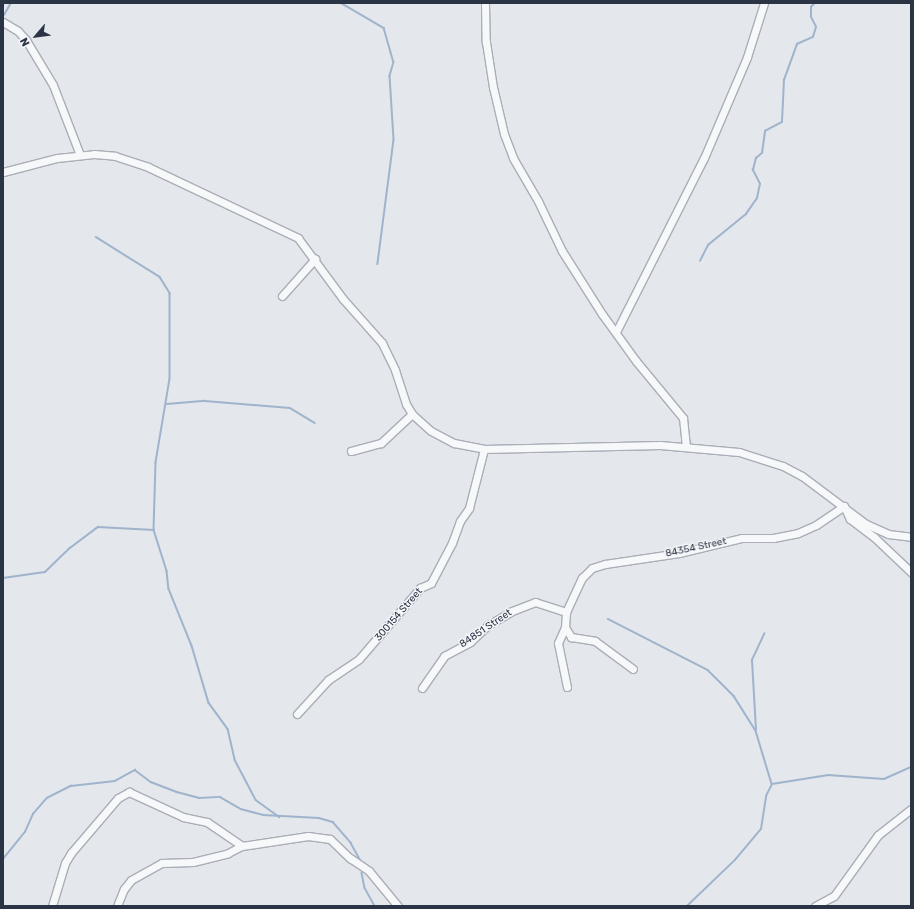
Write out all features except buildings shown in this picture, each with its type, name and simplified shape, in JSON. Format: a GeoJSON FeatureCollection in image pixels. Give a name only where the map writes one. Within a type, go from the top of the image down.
{"type":"FeatureCollection","features":[{"type":"Feature","properties":{"kind":"street"},"geometry":{"type":"LineString","coordinates":[[485,3],[486,42],[493,87],[504,134],[513,158],[538,201],[562,251],[636,361],[683,418],[686,445]]}},
{"type":"Feature","properties":{"kind":"street"},"geometry":{"type":"LineString","coordinates":[[616,332],[704,158],[747,57],[764,3]]}},
{"type":"Feature","properties":{"kind":"street"},"geometry":{"type":"LineString","coordinates":[[3,22],[18,31],[26,40],[53,85],[80,155]]}},
{"type":"Feature","properties":{"kind":"street"},"geometry":{"type":"LineString","coordinates":[[3,172],[56,158],[80,155],[116,156],[148,167],[284,230],[298,238],[315,259],[343,300],[382,343],[395,370],[406,404],[412,414],[432,431],[454,443],[484,449],[686,445],[739,452],[783,466],[825,490],[844,506],[876,528],[888,534],[911,537]]}},
{"type":"Feature","properties":{"kind":"street"},"geometry":{"type":"LineString","coordinates":[[282,296],[315,259]]}},
{"type":"Feature","properties":{"kind":"street"},"geometry":{"type":"LineString","coordinates":[[351,451],[382,443],[412,414]]}},
{"type":"Feature","properties":{"kind":"street","name":"300154 Street"},"geometry":{"type":"LineString","coordinates":[[296,714],[328,680],[359,659],[420,588],[431,582],[452,543],[460,521],[469,508],[484,449]]}},
{"type":"Feature","properties":{"kind":"street"},"geometry":{"type":"LineString","coordinates":[[844,506],[850,519],[875,538],[911,572]]}},
{"type":"Feature","properties":{"kind":"street","name":"84354 Street"},"geometry":{"type":"LineString","coordinates":[[566,612],[582,578],[597,566],[679,553],[742,538],[773,538],[798,533],[816,526],[844,506]]}},
{"type":"Feature","properties":{"kind":"street","name":"84851 Street"},"geometry":{"type":"LineString","coordinates":[[422,688],[444,656],[470,642],[488,625],[512,611],[535,602],[566,612]]}},
{"type":"Feature","properties":{"kind":"street"},"geometry":{"type":"LineString","coordinates":[[566,612],[565,627],[558,643],[567,687]]}},
{"type":"Feature","properties":{"kind":"street"},"geometry":{"type":"LineString","coordinates":[[565,627],[571,637],[595,641],[633,669]]}},
{"type":"Feature","properties":{"kind":"street"},"geometry":{"type":"LineString","coordinates":[[52,906],[65,863],[71,853],[118,798],[128,792],[183,817],[207,822],[242,846]]}},
{"type":"Feature","properties":{"kind":"street"},"geometry":{"type":"LineString","coordinates":[[815,906],[834,896],[878,835],[911,809]]}},
{"type":"Feature","properties":{"kind":"street"},"geometry":{"type":"LineString","coordinates":[[117,906],[124,889],[144,872],[162,863],[193,862],[211,858],[242,846],[308,836],[330,839],[350,858],[369,871],[398,906]]}},
{"type":"Feature","properties":{"kind":"waterway"},"geometry":{"type":"LineString","coordinates":[[4,15],[11,3]]}},
{"type":"Feature","properties":{"kind":"waterway"},"geometry":{"type":"LineString","coordinates":[[341,3],[384,28],[394,62],[390,76],[394,140],[378,264]]}},
{"type":"Feature","properties":{"kind":"waterway"},"geometry":{"type":"LineString","coordinates":[[700,261],[708,245],[746,214],[757,198],[760,184],[753,170],[756,158],[762,153],[765,131],[782,122],[784,80],[797,44],[813,37],[816,27],[811,17],[811,7],[815,3]]}},
{"type":"Feature","properties":{"kind":"waterway"},"geometry":{"type":"LineString","coordinates":[[96,237],[160,277],[170,293],[170,379],[156,463],[154,530],[167,571],[169,589],[192,646],[209,703],[228,729],[235,760],[256,800],[279,817]]}},
{"type":"Feature","properties":{"kind":"waterway"},"geometry":{"type":"LineString","coordinates":[[167,404],[205,401],[290,408],[315,423]]}},
{"type":"Feature","properties":{"kind":"waterway"},"geometry":{"type":"LineString","coordinates":[[3,578],[45,572],[70,548],[98,527],[154,530]]}},
{"type":"Feature","properties":{"kind":"waterway"},"geometry":{"type":"LineString","coordinates":[[608,619],[708,670],[734,696],[756,731],[772,784]]}},
{"type":"Feature","properties":{"kind":"waterway"},"geometry":{"type":"LineString","coordinates":[[756,730],[752,660],[764,634]]}},
{"type":"Feature","properties":{"kind":"waterway"},"geometry":{"type":"LineString","coordinates":[[687,906],[735,860],[761,829],[766,796],[772,784],[828,775],[884,779],[911,767]]}},
{"type":"Feature","properties":{"kind":"waterway"},"geometry":{"type":"LineString","coordinates":[[3,859],[25,832],[33,814],[47,798],[71,786],[115,781],[135,770],[151,782],[177,792],[199,798],[220,797],[241,809],[263,815],[319,818],[333,822],[351,843],[361,861]]}},
{"type":"Feature","properties":{"kind":"waterway"},"geometry":{"type":"LineString","coordinates":[[362,873],[365,888],[375,906]]}}]}
